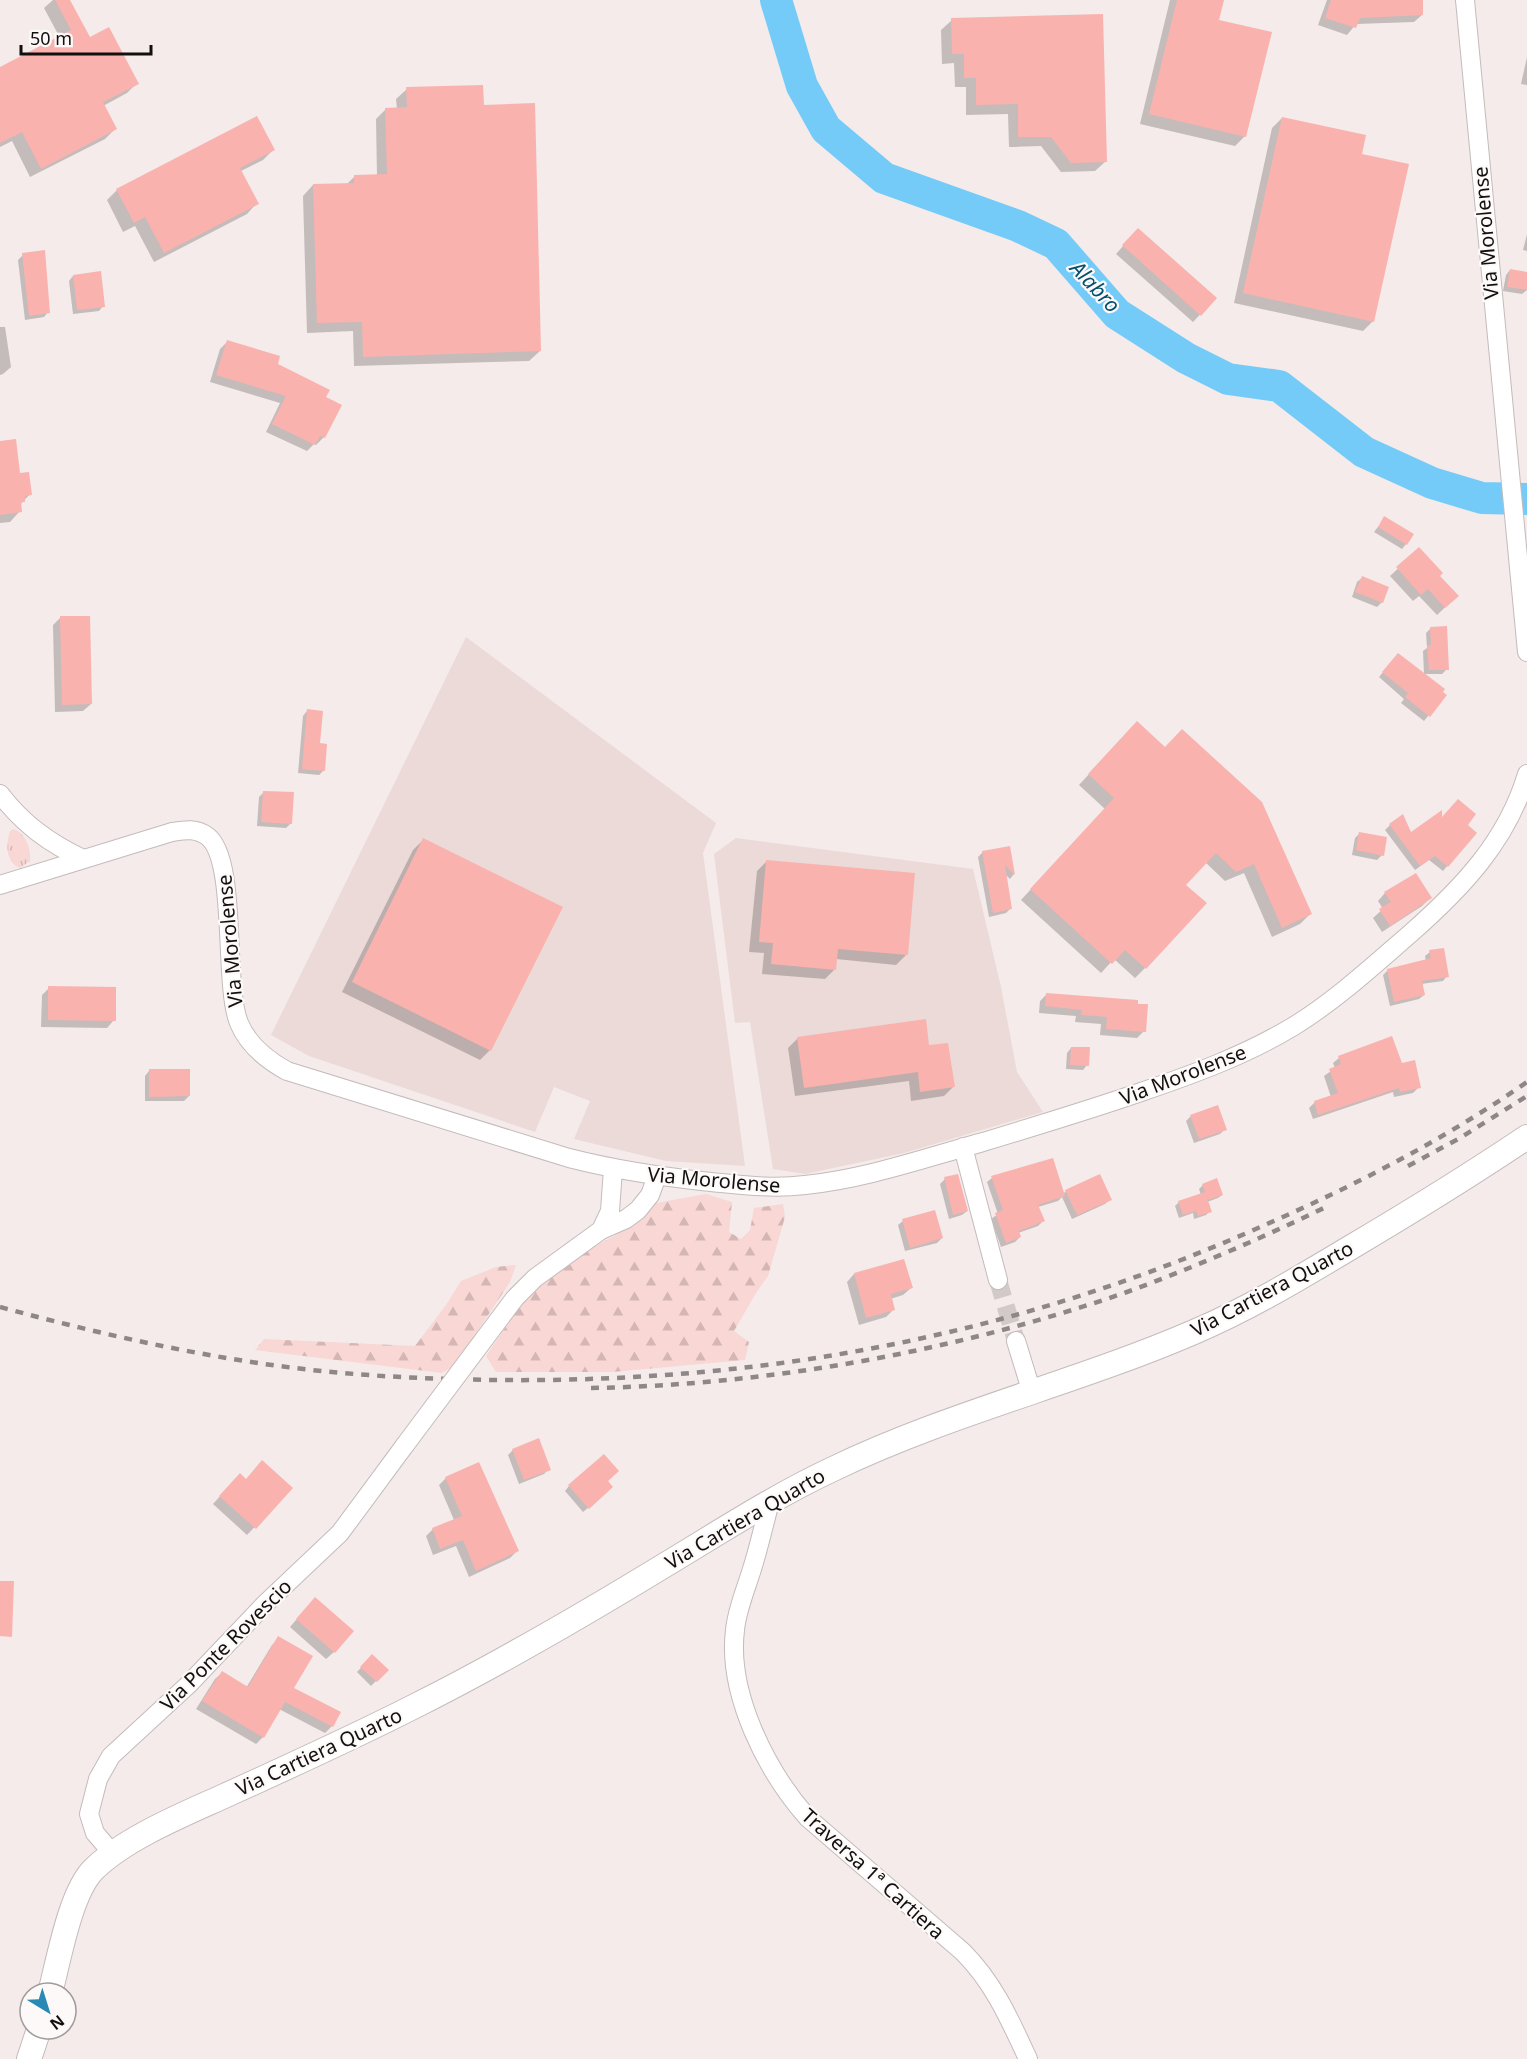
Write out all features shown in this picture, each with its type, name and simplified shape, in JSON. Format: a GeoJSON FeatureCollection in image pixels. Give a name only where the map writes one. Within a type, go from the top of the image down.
{"type":"FeatureCollection","features":[{"type":"Feature","properties":{"kind":"street","name":"Via Morolense"},"geometry":{"type":"LineString","coordinates":[[1464,0],[1527,652]]}},
{"type":"Feature","properties":{"kind":"street","name":"Via Morolense"},"geometry":{"type":"LineString","coordinates":[[0,885],[172,832],[189,830],[207,836],[216,847],[223,862],[237,1018],[246,1036],[264,1056],[287,1071],[569,1158],[613,1168],[657,1176],[759,1186],[804,1185],[866,1173],[1077,1114],[1187,1077],[1255,1048],[1303,1020],[1382,958],[1456,891],[1502,834],[1516,806],[1527,774]]}},
{"type":"Feature","properties":{"kind":"street"},"geometry":{"type":"LineString","coordinates":[[0,794],[21,819],[36,832],[60,848],[83,859]]}},
{"type":"Feature","properties":{"kind":"street","name":"Via Cartiera Quarto"},"geometry":{"type":"LineString","coordinates":[[53,1981],[78,1892],[92,1871],[113,1854],[176,1819],[440,1693],[567,1623],[788,1491],[860,1456],[1197,1330],[1255,1302],[1339,1254],[1527,1137]]}},
{"type":"Feature","properties":{"kind":"street"},"geometry":{"type":"LineString","coordinates":[[963,1147],[998,1281]]}},
{"type":"Feature","properties":{"kind":"street"},"geometry":{"type":"LineString","coordinates":[[601,1230],[610,1211],[613,1168]]}},
{"type":"Feature","properties":{"kind":"street"},"geometry":{"type":"LineString","coordinates":[[601,1230],[626,1219],[642,1206],[650,1195],[657,1176]]}},
{"type":"Feature","properties":{"kind":"street","name":"Via Ponte Rovescio"},"geometry":{"type":"LineString","coordinates":[[113,1854],[96,1833],[89,1815],[98,1779],[111,1756],[188,1685],[276,1593],[333,1540],[357,1513],[405,1444],[528,1284],[601,1230]]}},
{"type":"Feature","properties":{"kind":"street"},"geometry":{"type":"LineString","coordinates":[[1016,1341],[1032,1393]]}},
{"type":"Feature","properties":{"kind":"street","name":"Traversa 1ª Cartiera"},"geometry":{"type":"LineString","coordinates":[[770,1502],[742,1601],[734,1642],[738,1683],[755,1732],[772,1768],[808,1818],[963,1952],[983,1974],[999,1998],[1028,2059]]}},
{"type":"Feature","properties":{"kind":"street"},"geometry":{"type":"LineString","coordinates":[[29,2059],[35,2041]]}},
{"type":"Feature","properties":{"kind":"shaded area"},"geometry":{"type":"Polygon","coordinates":[[[466,637],[716,823],[703,853],[745,1166],[666,1161],[574,1139],[590,1101],[554,1087],[535,1132],[309,1056],[271,1035],[466,637]]]}},
{"type":"Feature","properties":{"kind":"shaded area"},"geometry":{"type":"Polygon","coordinates":[[[736,838],[973,869],[1001,987],[1017,1072],[1043,1112],[904,1153],[805,1174],[773,1169],[750,1022],[735,1023],[714,854],[736,838]]]}},
{"type":"Feature","properties":{"kind":"green space"},"geometry":{"type":"Polygon","coordinates":[[[13,829],[18,831],[27,842],[30,852],[30,861],[20,868],[12,862],[7,847],[10,831],[13,829]]]}},
{"type":"Feature","properties":{"kind":"green space"},"geometry":{"type":"Polygon","coordinates":[[[706,1194],[732,1202],[729,1232],[741,1239],[750,1230],[754,1208],[783,1204],[785,1217],[768,1276],[734,1331],[749,1342],[745,1360],[612,1372],[496,1372],[486,1356],[526,1297],[564,1262],[616,1235],[656,1203],[706,1194]]]}},
{"type":"Feature","properties":{"kind":"green space"},"geometry":{"type":"Polygon","coordinates":[[[516,1265],[510,1282],[455,1365],[442,1373],[255,1350],[264,1339],[415,1346],[461,1281],[496,1267],[516,1265]]]}},
{"type":"Feature","properties":{"kind":"building"},"geometry":{"type":"Polygon","coordinates":[[[55,0],[70,0],[90,37],[109,27],[139,84],[103,102],[117,129],[41,169],[22,132],[0,143],[0,67],[71,30],[55,0]]]}},
{"type":"Feature","properties":{"kind":"building"},"geometry":{"type":"Polygon","coordinates":[[[1177,0],[1224,0],[1219,20],[1272,32],[1246,137],[1149,114],[1177,0]]]}},
{"type":"Feature","properties":{"kind":"building"},"geometry":{"type":"Polygon","coordinates":[[[1331,0],[1423,0],[1423,15],[1360,18],[1356,28],[1325,18],[1331,0]]]}},
{"type":"Feature","properties":{"kind":"building"},"geometry":{"type":"Polygon","coordinates":[[[1103,14],[1107,162],[1071,163],[1051,137],[1018,137],[1018,104],[976,105],[976,78],[964,78],[964,54],[952,54],[951,18],[1103,14]]]}},
{"type":"Feature","properties":{"kind":"building"},"geometry":{"type":"Polygon","coordinates":[[[483,85],[484,105],[535,103],[541,351],[363,357],[362,322],[317,323],[313,184],[354,183],[354,175],[387,174],[385,108],[407,107],[406,87],[483,85]]]}},
{"type":"Feature","properties":{"kind":"building"},"geometry":{"type":"Polygon","coordinates":[[[257,116],[275,150],[240,168],[259,204],[164,253],[145,217],[134,223],[116,189],[257,116]]]}},
{"type":"Feature","properties":{"kind":"building"},"geometry":{"type":"Polygon","coordinates":[[[1282,117],[1366,135],[1362,154],[1409,164],[1374,322],[1243,293],[1282,117]]]}},
{"type":"Feature","properties":{"kind":"building"},"geometry":{"type":"Polygon","coordinates":[[[1138,228],[1217,298],[1201,316],[1122,245],[1138,228]]]}},
{"type":"Feature","properties":{"kind":"building"},"geometry":{"type":"Polygon","coordinates":[[[45,250],[50,313],[29,316],[22,253],[45,250]]]}},
{"type":"Feature","properties":{"kind":"building"},"geometry":{"type":"Polygon","coordinates":[[[1510,269],[1527,272],[1527,290],[1507,287],[1510,269]]]}},
{"type":"Feature","properties":{"kind":"building"},"geometry":{"type":"Polygon","coordinates":[[[101,271],[105,307],[77,310],[73,275],[101,271]]]}},
{"type":"Feature","properties":{"kind":"building"},"geometry":{"type":"Polygon","coordinates":[[[227,340],[280,356],[278,364],[330,390],[326,397],[342,405],[325,438],[320,436],[315,445],[272,424],[286,396],[216,375],[227,340]]]}},
{"type":"Feature","properties":{"kind":"building"},"geometry":{"type":"Polygon","coordinates":[[[16,439],[20,473],[29,472],[32,495],[25,496],[25,502],[21,502],[22,512],[0,515],[0,441],[16,439]]]}},
{"type":"Feature","properties":{"kind":"building"},"geometry":{"type":"Polygon","coordinates":[[[1384,516],[1414,534],[1407,545],[1378,527],[1384,516]]]}},
{"type":"Feature","properties":{"kind":"building"},"geometry":{"type":"Polygon","coordinates":[[[1419,547],[1443,573],[1440,576],[1459,596],[1445,608],[1428,589],[1421,595],[1396,567],[1419,547]]]}},
{"type":"Feature","properties":{"kind":"building"},"geometry":{"type":"Polygon","coordinates":[[[1362,576],[1389,587],[1383,603],[1355,592],[1362,576]]]}},
{"type":"Feature","properties":{"kind":"building"},"geometry":{"type":"Polygon","coordinates":[[[60,616],[90,616],[92,704],[62,705],[60,616]]]}},
{"type":"Feature","properties":{"kind":"building"},"geometry":{"type":"Polygon","coordinates":[[[1447,626],[1449,670],[1429,670],[1427,645],[1431,645],[1430,627],[1447,626]]]}},
{"type":"Feature","properties":{"kind":"building"},"geometry":{"type":"Polygon","coordinates":[[[1398,653],[1445,689],[1443,692],[1447,695],[1430,717],[1405,697],[1408,693],[1382,672],[1398,653]]]}},
{"type":"Feature","properties":{"kind":"building"},"geometry":{"type":"Polygon","coordinates":[[[307,709],[323,711],[320,743],[327,744],[325,771],[302,769],[307,709]]]}},
{"type":"Feature","properties":{"kind":"building"},"geometry":{"type":"Polygon","coordinates":[[[1137,721],[1165,747],[1182,729],[1262,802],[1312,914],[1282,928],[1254,864],[1236,872],[1216,853],[1186,885],[1207,903],[1146,969],[1125,950],[1112,964],[1030,889],[1114,798],[1088,774],[1137,721]]]}},
{"type":"Feature","properties":{"kind":"building"},"geometry":{"type":"Polygon","coordinates":[[[263,791],[294,792],[292,824],[261,822],[263,791]]]}},
{"type":"Feature","properties":{"kind":"building"},"geometry":{"type":"Polygon","coordinates":[[[1458,799],[1476,814],[1468,825],[1477,833],[1448,867],[1435,856],[1420,866],[1389,824],[1403,814],[1411,832],[1442,810],[1442,817],[1458,799]]]}},
{"type":"Feature","properties":{"kind":"building"},"geometry":{"type":"Polygon","coordinates":[[[1359,832],[1387,837],[1384,856],[1356,850],[1359,832]]]}},
{"type":"Feature","properties":{"kind":"building"},"geometry":{"type":"Polygon","coordinates":[[[423,838],[563,907],[491,1051],[352,982],[423,838]]]}},
{"type":"Feature","properties":{"kind":"building"},"geometry":{"type":"Polygon","coordinates":[[[1010,846],[1015,875],[1005,865],[1012,909],[993,913],[982,851],[1010,846]]]}},
{"type":"Feature","properties":{"kind":"building"},"geometry":{"type":"Polygon","coordinates":[[[766,860],[915,873],[908,955],[838,949],[836,970],[771,964],[773,943],[759,942],[766,860]]]}},
{"type":"Feature","properties":{"kind":"building"},"geometry":{"type":"Polygon","coordinates":[[[1416,873],[1432,898],[1390,926],[1379,909],[1391,902],[1384,892],[1416,873]]]}},
{"type":"Feature","properties":{"kind":"building"},"geometry":{"type":"Polygon","coordinates":[[[1444,948],[1449,977],[1422,981],[1425,995],[1394,1002],[1387,969],[1431,958],[1429,950],[1444,948]]]}},
{"type":"Feature","properties":{"kind":"building"},"geometry":{"type":"Polygon","coordinates":[[[48,986],[116,987],[116,1021],[48,1020],[48,986]]]}},
{"type":"Feature","properties":{"kind":"building"},"geometry":{"type":"Polygon","coordinates":[[[1046,993],[1138,1000],[1138,1004],[1148,1004],[1146,1032],[1106,1029],[1107,1017],[1081,1015],[1082,1010],[1045,1006],[1046,993]]]}},
{"type":"Feature","properties":{"kind":"building"},"geometry":{"type":"Polygon","coordinates":[[[926,1019],[929,1045],[948,1043],[955,1087],[920,1092],[918,1072],[804,1088],[797,1037],[926,1019]]]}},
{"type":"Feature","properties":{"kind":"building"},"geometry":{"type":"Polygon","coordinates":[[[1392,1036],[1402,1063],[1415,1060],[1421,1088],[1400,1092],[1399,1088],[1318,1115],[1314,1101],[1338,1093],[1329,1069],[1341,1064],[1338,1056],[1392,1036]]]}},
{"type":"Feature","properties":{"kind":"building"},"geometry":{"type":"Polygon","coordinates":[[[1071,1047],[1090,1047],[1089,1066],[1070,1065],[1071,1047]]]}},
{"type":"Feature","properties":{"kind":"building"},"geometry":{"type":"Polygon","coordinates":[[[149,1069],[190,1069],[190,1096],[149,1097],[149,1069]]]}},
{"type":"Feature","properties":{"kind":"building"},"geometry":{"type":"Polygon","coordinates":[[[1218,1105],[1227,1130],[1199,1139],[1190,1115],[1218,1105]]]}},
{"type":"Feature","properties":{"kind":"building"},"geometry":{"type":"Polygon","coordinates":[[[1053,1158],[1065,1196],[1038,1205],[1045,1221],[1019,1231],[1021,1237],[1006,1243],[995,1213],[1003,1210],[991,1176],[1053,1158]]]}},
{"type":"Feature","properties":{"kind":"building"},"geometry":{"type":"Polygon","coordinates":[[[958,1174],[968,1211],[953,1215],[944,1177],[958,1174]]]}},
{"type":"Feature","properties":{"kind":"building"},"geometry":{"type":"Polygon","coordinates":[[[1100,1174],[1112,1200],[1077,1215],[1065,1190],[1100,1174]]]}},
{"type":"Feature","properties":{"kind":"building"},"geometry":{"type":"Polygon","coordinates":[[[1217,1178],[1223,1195],[1208,1200],[1202,1184],[1217,1178]]]}},
{"type":"Feature","properties":{"kind":"building"},"geometry":{"type":"Polygon","coordinates":[[[1205,1192],[1212,1212],[1198,1216],[1196,1211],[1183,1215],[1178,1201],[1205,1192]]]}},
{"type":"Feature","properties":{"kind":"building"},"geometry":{"type":"Polygon","coordinates":[[[935,1210],[943,1238],[910,1248],[902,1219],[935,1210]]]}},
{"type":"Feature","properties":{"kind":"building"},"geometry":{"type":"Polygon","coordinates":[[[904,1259],[913,1288],[891,1294],[895,1310],[866,1318],[854,1273],[904,1259]]]}},
{"type":"Feature","properties":{"kind":"building"},"geometry":{"type":"Polygon","coordinates":[[[539,1438],[551,1470],[524,1480],[512,1449],[539,1438]]]}},
{"type":"Feature","properties":{"kind":"building"},"geometry":{"type":"Polygon","coordinates":[[[604,1454],[619,1471],[608,1481],[613,1487],[589,1509],[568,1485],[604,1454]]]}},
{"type":"Feature","properties":{"kind":"building"},"geometry":{"type":"Polygon","coordinates":[[[262,1460],[293,1488],[256,1529],[219,1496],[240,1473],[246,1479],[262,1460]]]}},
{"type":"Feature","properties":{"kind":"building"},"geometry":{"type":"Polygon","coordinates":[[[479,1462],[519,1551],[476,1571],[463,1540],[440,1549],[432,1528],[462,1516],[445,1477],[479,1462]]]}},
{"type":"Feature","properties":{"kind":"building"},"geometry":{"type":"Polygon","coordinates":[[[0,1581],[14,1581],[12,1637],[0,1636],[0,1581]]]}},
{"type":"Feature","properties":{"kind":"building"},"geometry":{"type":"Polygon","coordinates":[[[315,1597],[354,1631],[335,1653],[296,1619],[315,1597]]]}},
{"type":"Feature","properties":{"kind":"building"},"geometry":{"type":"Polygon","coordinates":[[[278,1636],[313,1656],[294,1688],[341,1712],[333,1727],[285,1702],[264,1738],[202,1701],[222,1671],[248,1687],[278,1636]]]}},
{"type":"Feature","properties":{"kind":"building"},"geometry":{"type":"Polygon","coordinates":[[[372,1654],[389,1670],[377,1682],[360,1667],[372,1654]]]}},
{"type":"Feature","properties":{"kind":"waterway","name":"Alabro"},"geometry":{"type":"LineString","coordinates":[[776,0],[802,86],[826,129],[884,178],[1018,226],[1056,244],[1117,314],[1186,358],[1228,379],[1279,386],[1364,452],[1432,483],[1482,498],[1527,499]]}},
{"type":"Feature","properties":{"kind":"tunnel"},"geometry":{"type":"LineString","coordinates":[[998,1280],[1016,1341]]}},
{"type":"Feature","properties":{"kind":"railway"},"geometry":{"type":"LineString","coordinates":[[0,1307],[161,1346],[225,1358],[317,1371],[377,1376],[497,1380],[597,1379],[696,1372],[794,1361],[891,1345],[986,1323],[1080,1296],[1174,1263],[1267,1224],[1368,1177],[1465,1123],[1527,1082]]}},
{"type":"Feature","properties":{"kind":"railway"},"geometry":{"type":"LineString","coordinates":[[1408,1166],[1460,1138],[1527,1096]]}},
{"type":"Feature","properties":{"kind":"railway"},"geometry":{"type":"LineString","coordinates":[[591,1388],[726,1380],[794,1372],[930,1348],[1063,1313],[1127,1292],[1228,1252],[1328,1206]]}}]}
